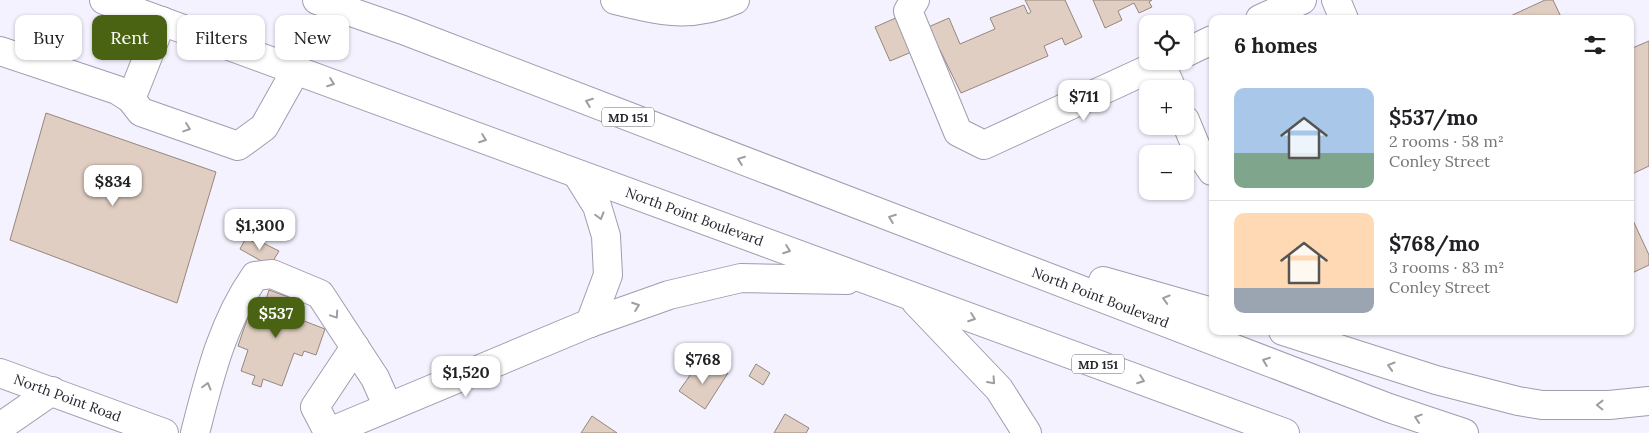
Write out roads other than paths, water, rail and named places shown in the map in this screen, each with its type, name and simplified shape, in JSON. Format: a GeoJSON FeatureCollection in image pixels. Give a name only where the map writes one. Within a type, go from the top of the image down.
{"type":"FeatureCollection","features":[{"type":"Feature","properties":{"kind":"main road","name":"North Point Boulevard"},"geometry":{"type":"LineString","coordinates":[[104,0],[145,15]]}},
{"type":"Feature","properties":{"kind":"main road","name":"North Point Boulevard"},"geometry":{"type":"LineString","coordinates":[[317,0],[403,30],[1389,408],[1464,433]]}},
{"type":"Feature","properties":{"kind":"main road"},"geometry":{"type":"LineString","coordinates":[[367,0],[403,30]]}},
{"type":"Feature","properties":{"kind":"main road"},"geometry":{"type":"LineString","coordinates":[[615,0],[663,12],[695,12],[736,0]]}},
{"type":"Feature","properties":{"kind":"main road"},"geometry":{"type":"LineString","coordinates":[[915,0],[908,11],[958,132],[984,145],[1147,70]]}},
{"type":"Feature","properties":{"kind":"main road"},"geometry":{"type":"LineString","coordinates":[[1269,15],[1302,0]]}},
{"type":"Feature","properties":{"kind":"main road"},"geometry":{"type":"LineString","coordinates":[[1336,0],[1342,15]]}},
{"type":"Feature","properties":{"kind":"main road","name":"North Point Boulevard"},"geometry":{"type":"LineString","coordinates":[[167,23],[1286,433]]}},
{"type":"Feature","properties":{"kind":"main road"},"geometry":{"type":"LineString","coordinates":[[1194,48],[1209,41]]}},
{"type":"Feature","properties":{"kind":"main road"},"geometry":{"type":"LineString","coordinates":[[0,51],[117,90],[136,106],[238,146],[264,127],[296,70]]}},
{"type":"Feature","properties":{"kind":"main road"},"geometry":{"type":"LineString","coordinates":[[136,106],[150,60]]}},
{"type":"Feature","properties":{"kind":"main road"},"geometry":{"type":"LineString","coordinates":[[1191,135],[1197,149],[1209,167]]}},
{"type":"Feature","properties":{"kind":"main road"},"geometry":{"type":"LineString","coordinates":[[577,174],[597,206],[606,236],[608,275],[590,323]]}},
{"type":"Feature","properties":{"kind":"main road"},"geometry":{"type":"LineString","coordinates":[[938,235],[1209,311]]}},
{"type":"Feature","properties":{"kind":"main road"},"geometry":{"type":"LineString","coordinates":[[195,433],[215,357],[241,296],[255,276],[272,274],[320,294],[375,378],[388,407]]}},
{"type":"Feature","properties":{"kind":"main road"},"geometry":{"type":"LineString","coordinates":[[355,347],[315,407],[328,433],[590,323],[669,294],[741,278],[870,281]]}},
{"type":"Feature","properties":{"kind":"main road"},"geometry":{"type":"LineString","coordinates":[[910,295],[999,389],[1027,433]]}},
{"type":"Feature","properties":{"kind":"main road"},"geometry":{"type":"LineString","coordinates":[[1295,335],[1436,380],[1518,401],[1542,405],[1610,405],[1649,400]]}},
{"type":"Feature","properties":{"kind":"main road","name":"North Point Road"},"geometry":{"type":"LineString","coordinates":[[0,373],[164,433]]}},
{"type":"Feature","properties":{"kind":"main road"},"geometry":{"type":"LineString","coordinates":[[0,427],[52,391]]}}]}
